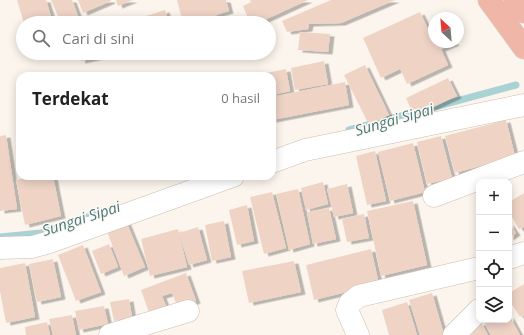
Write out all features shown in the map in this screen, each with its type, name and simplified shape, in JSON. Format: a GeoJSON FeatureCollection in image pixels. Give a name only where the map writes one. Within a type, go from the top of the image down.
{"type":"FeatureCollection","features":[{"type":"Feature","properties":{"kind":"highway"},"geometry":{"type":"LineString","coordinates":[[489,0],[522,42]]}},
{"type":"Feature","properties":{"kind":"highway"},"geometry":{"type":"LineString","coordinates":[[515,0],[524,12]]}},
{"type":"Feature","properties":{"kind":"street"},"geometry":{"type":"LineString","coordinates":[[276,161],[305,150],[524,105]]}},
{"type":"Feature","properties":{"kind":"street"},"geometry":{"type":"LineString","coordinates":[[434,196],[524,162]]}},
{"type":"Feature","properties":{"kind":"street"},"geometry":{"type":"LineString","coordinates":[[0,248],[32,247],[50,242],[222,180]]}},
{"type":"Feature","properties":{"kind":"street"},"geometry":{"type":"LineString","coordinates":[[512,257],[524,253]]}},
{"type":"Feature","properties":{"kind":"street"},"geometry":{"type":"LineString","coordinates":[[358,335],[347,310],[350,303],[359,296],[476,270]]}},
{"type":"Feature","properties":{"kind":"street"},"geometry":{"type":"LineString","coordinates":[[110,335],[188,311]]}},
{"type":"Feature","properties":{"kind":"street"},"geometry":{"type":"LineString","coordinates":[[454,335],[476,313]]}},
{"type":"Feature","properties":{"kind":"building"},"geometry":{"type":"Polygon","coordinates":[[[17,0],[46,0],[51,16],[22,16],[17,0]]]}},
{"type":"Feature","properties":{"kind":"building"},"geometry":{"type":"Polygon","coordinates":[[[51,0],[72,0],[78,16],[58,16],[51,0]]]}},
{"type":"Feature","properties":{"kind":"building"},"geometry":{"type":"Polygon","coordinates":[[[78,0],[110,0],[111,1],[83,13],[78,0]]]}},
{"type":"Feature","properties":{"kind":"building"},"geometry":{"type":"Polygon","coordinates":[[[116,0],[133,0],[118,6],[116,0]]]}},
{"type":"Feature","properties":{"kind":"building"},"geometry":{"type":"Polygon","coordinates":[[[177,0],[226,0],[229,11],[216,16],[181,16],[177,0]]]}},
{"type":"Feature","properties":{"kind":"building"},"geometry":{"type":"Polygon","coordinates":[[[250,0],[308,0],[273,16],[247,16],[243,6],[251,2],[250,0]]]}},
{"type":"Feature","properties":{"kind":"building"},"geometry":{"type":"Polygon","coordinates":[[[331,0],[395,0],[341,23],[309,24],[308,29],[287,32],[282,21],[331,0]]]}},
{"type":"Feature","properties":{"kind":"building"},"geometry":{"type":"Polygon","coordinates":[[[165,10],[167,16],[146,16],[165,10]]]}},
{"type":"Feature","properties":{"kind":"building"},"geometry":{"type":"Polygon","coordinates":[[[420,12],[428,29],[428,48],[443,48],[441,49],[448,65],[407,84],[400,69],[381,78],[363,38],[420,12]]]}},
{"type":"Feature","properties":{"kind":"building"},"geometry":{"type":"Polygon","coordinates":[[[300,32],[330,34],[328,52],[298,50],[300,32]]]}},
{"type":"Feature","properties":{"kind":"building"},"geometry":{"type":"Polygon","coordinates":[[[324,61],[328,84],[295,90],[291,68],[324,61]]]}},
{"type":"Feature","properties":{"kind":"building"},"geometry":{"type":"Polygon","coordinates":[[[365,65],[389,115],[369,125],[344,75],[365,65]]]}},
{"type":"Feature","properties":{"kind":"building"},"geometry":{"type":"Polygon","coordinates":[[[286,69],[290,91],[276,94],[276,72],[271,72],[286,69]]]}},
{"type":"Feature","properties":{"kind":"building"},"geometry":{"type":"Polygon","coordinates":[[[448,78],[457,96],[414,116],[406,98],[448,78]]]}},
{"type":"Feature","properties":{"kind":"building"},"geometry":{"type":"Polygon","coordinates":[[[345,82],[349,105],[276,119],[276,96],[345,82]]]}},
{"type":"Feature","properties":{"kind":"building"},"geometry":{"type":"Polygon","coordinates":[[[506,120],[515,156],[455,173],[445,136],[506,120]]]}},
{"type":"Feature","properties":{"kind":"building"},"geometry":{"type":"Polygon","coordinates":[[[6,135],[17,209],[0,211],[0,136],[6,135]]]}},
{"type":"Feature","properties":{"kind":"building"},"geometry":{"type":"Polygon","coordinates":[[[441,136],[452,178],[427,184],[417,142],[441,136]]]}},
{"type":"Feature","properties":{"kind":"building"},"geometry":{"type":"Polygon","coordinates":[[[413,143],[425,192],[390,201],[378,152],[413,143]]]}},
{"type":"Feature","properties":{"kind":"building"},"geometry":{"type":"Polygon","coordinates":[[[375,151],[386,201],[367,205],[356,156],[375,151]]]}},
{"type":"Feature","properties":{"kind":"building"},"geometry":{"type":"Polygon","coordinates":[[[16,180],[54,180],[61,216],[25,225],[16,180]]]}},
{"type":"Feature","properties":{"kind":"building"},"geometry":{"type":"Polygon","coordinates":[[[323,182],[328,204],[306,210],[301,188],[323,182]]]}},
{"type":"Feature","properties":{"kind":"building"},"geometry":{"type":"Polygon","coordinates":[[[347,184],[353,213],[334,217],[327,189],[347,184]]]}},
{"type":"Feature","properties":{"kind":"building"},"geometry":{"type":"Polygon","coordinates":[[[298,189],[310,244],[289,250],[276,194],[298,189]]]}},
{"type":"Feature","properties":{"kind":"building"},"geometry":{"type":"Polygon","coordinates":[[[272,192],[286,248],[264,254],[250,197],[272,192]]]}},
{"type":"Feature","properties":{"kind":"building"},"geometry":{"type":"Polygon","coordinates":[[[524,193],[524,227],[519,229],[512,217],[512,200],[524,193]]]}},
{"type":"Feature","properties":{"kind":"building"},"geometry":{"type":"Polygon","coordinates":[[[413,201],[427,265],[381,276],[367,211],[413,201]]]}},
{"type":"Feature","properties":{"kind":"building"},"geometry":{"type":"Polygon","coordinates":[[[247,205],[254,241],[237,245],[229,210],[247,205]]]}},
{"type":"Feature","properties":{"kind":"building"},"geometry":{"type":"Polygon","coordinates":[[[329,208],[336,239],[313,244],[307,212],[329,208]]]}},
{"type":"Feature","properties":{"kind":"building"},"geometry":{"type":"Polygon","coordinates":[[[364,214],[369,238],[347,242],[342,219],[364,214]]]}},
{"type":"Feature","properties":{"kind":"building"},"geometry":{"type":"Polygon","coordinates":[[[126,221],[145,267],[124,276],[106,229],[126,221]]]}},
{"type":"Feature","properties":{"kind":"building"},"geometry":{"type":"Polygon","coordinates":[[[224,221],[231,257],[212,261],[205,225],[224,221]]]}},
{"type":"Feature","properties":{"kind":"building"},"geometry":{"type":"Polygon","coordinates":[[[198,227],[207,260],[189,265],[179,233],[198,227]]]}},
{"type":"Feature","properties":{"kind":"building"},"geometry":{"type":"Polygon","coordinates":[[[512,227],[516,233],[512,236],[512,227]]]}},
{"type":"Feature","properties":{"kind":"building"},"geometry":{"type":"Polygon","coordinates":[[[178,229],[187,267],[150,276],[141,239],[178,229]]]}},
{"type":"Feature","properties":{"kind":"building"},"geometry":{"type":"Polygon","coordinates":[[[109,244],[118,267],[101,274],[92,251],[109,244]]]}},
{"type":"Feature","properties":{"kind":"building"},"geometry":{"type":"Polygon","coordinates":[[[83,245],[101,292],[76,301],[58,255],[83,245]]]}},
{"type":"Feature","properties":{"kind":"building"},"geometry":{"type":"Polygon","coordinates":[[[371,249],[379,284],[314,300],[306,265],[371,249]]]}},
{"type":"Feature","properties":{"kind":"building"},"geometry":{"type":"Polygon","coordinates":[[[53,259],[61,297],[37,302],[29,264],[53,259]]]}},
{"type":"Feature","properties":{"kind":"building"},"geometry":{"type":"Polygon","coordinates":[[[294,261],[301,292],[249,303],[242,271],[294,261]]]}},
{"type":"Feature","properties":{"kind":"building"},"geometry":{"type":"Polygon","coordinates":[[[25,263],[35,317],[6,323],[0,291],[0,268],[25,263]]]}},
{"type":"Feature","properties":{"kind":"building"},"geometry":{"type":"Polygon","coordinates":[[[186,273],[196,301],[178,308],[172,293],[162,296],[168,311],[151,318],[141,290],[186,273]]]}},
{"type":"Feature","properties":{"kind":"building"},"geometry":{"type":"Polygon","coordinates":[[[524,284],[524,315],[520,317],[512,305],[512,291],[524,284]]]}},
{"type":"Feature","properties":{"kind":"building"},"geometry":{"type":"Polygon","coordinates":[[[432,293],[444,335],[420,335],[409,300],[432,293]]]}},
{"type":"Feature","properties":{"kind":"building"},"geometry":{"type":"Polygon","coordinates":[[[129,299],[132,317],[114,321],[110,302],[129,299]]]}},
{"type":"Feature","properties":{"kind":"building"},"geometry":{"type":"Polygon","coordinates":[[[407,302],[417,335],[389,335],[382,310],[407,302]]]}},
{"type":"Feature","properties":{"kind":"building"},"geometry":{"type":"Polygon","coordinates":[[[104,306],[108,324],[79,330],[75,311],[104,306]]]}},
{"type":"Feature","properties":{"kind":"building"},"geometry":{"type":"Polygon","coordinates":[[[72,315],[76,335],[53,335],[49,319],[72,315]]]}},
{"type":"Feature","properties":{"kind":"building"},"geometry":{"type":"Polygon","coordinates":[[[512,320],[520,335],[491,335],[485,323],[512,323],[512,320]]]}},
{"type":"Feature","properties":{"kind":"building"},"geometry":{"type":"Polygon","coordinates":[[[47,322],[50,335],[26,335],[25,327],[47,322]]]}},
{"type":"Feature","properties":{"kind":"building"},"geometry":{"type":"Polygon","coordinates":[[[482,323],[488,335],[462,335],[482,323]]]}},
{"type":"Feature","properties":{"kind":"waterway","name":"Sungai Sipai"},"geometry":{"type":"LineString","coordinates":[[349,130],[516,85]]}},
{"type":"Feature","properties":{"kind":"waterway","name":"Sungai Sipai"},"geometry":{"type":"LineString","coordinates":[[0,237],[41,233],[102,212]]}}]}
